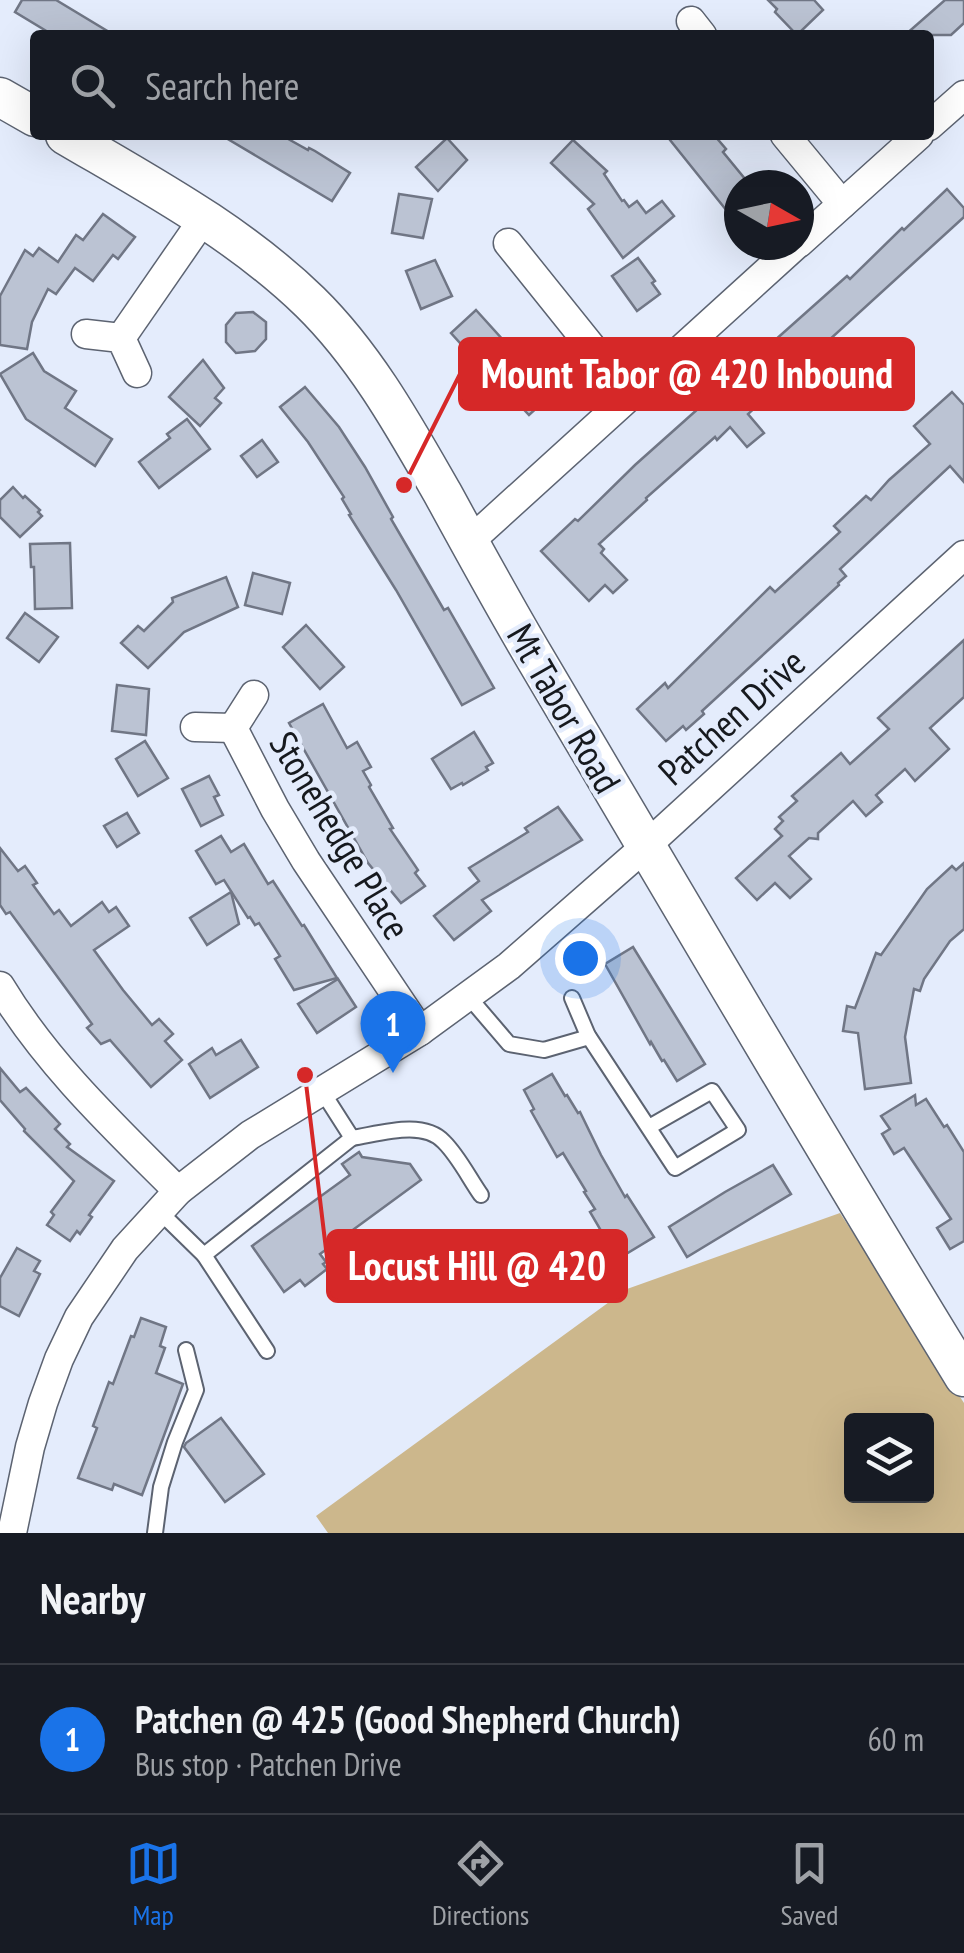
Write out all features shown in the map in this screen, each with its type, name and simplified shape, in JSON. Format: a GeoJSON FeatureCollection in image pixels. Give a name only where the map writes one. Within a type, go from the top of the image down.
{"type":"FeatureCollection","features":[{"type":"Feature","properties":{"kind":"street"},"geometry":{"type":"LineString","coordinates":[[934,121],[964,94]]}},
{"type":"Feature","properties":{"kind":"street"},"geometry":{"type":"LineString","coordinates":[[0,97],[30,115]]}},
{"type":"Feature","properties":{"kind":"street","name":"Mt Tabor Road"},"geometry":{"type":"LineString","coordinates":[[72,140],[204,218],[275,270],[339,334],[383,393],[646,846],[964,1377]]}},
{"type":"Feature","properties":{"kind":"street"},"geometry":{"type":"LineString","coordinates":[[789,140],[842,204]]}},
{"type":"Feature","properties":{"kind":"street"},"geometry":{"type":"LineString","coordinates":[[814,229],[913,140]]}},
{"type":"Feature","properties":{"kind":"street"},"geometry":{"type":"LineString","coordinates":[[121,338],[204,218]]}},
{"type":"Feature","properties":{"kind":"street"},"geometry":{"type":"LineString","coordinates":[[508,243],[630,395]]}},
{"type":"Feature","properties":{"kind":"street"},"geometry":{"type":"LineString","coordinates":[[469,542],[780,260]]}},
{"type":"Feature","properties":{"kind":"street"},"geometry":{"type":"LineString","coordinates":[[86,334],[121,338]]}},
{"type":"Feature","properties":{"kind":"street"},"geometry":{"type":"LineString","coordinates":[[121,338],[137,373]]}},
{"type":"Feature","properties":{"kind":"street","name":"Patchen Drive"},"geometry":{"type":"LineString","coordinates":[[12,1533],[30,1446],[59,1360],[79,1317],[125,1249],[168,1201],[250,1135],[420,1030],[509,966],[964,555]]}},
{"type":"Feature","properties":{"kind":"street","name":"Stonehedge Place"},"geometry":{"type":"LineString","coordinates":[[233,728],[254,694]]}},
{"type":"Feature","properties":{"kind":"street","name":"Stonehedge Place"},"geometry":{"type":"LineString","coordinates":[[195,727],[233,728]]}},
{"type":"Feature","properties":{"kind":"street","name":"Stonehedge Place"},"geometry":{"type":"LineString","coordinates":[[233,728],[306,861],[420,1030]]}},
{"type":"Feature","properties":{"kind":"street"},"geometry":{"type":"LineString","coordinates":[[2,996],[168,1201]]}},
{"type":"Feature","properties":{"kind":"lane"},"geometry":{"type":"LineString","coordinates":[[468,996],[509,1044],[544,1050],[588,1038]]}},
{"type":"Feature","properties":{"kind":"lane"},"geometry":{"type":"LineString","coordinates":[[572,998],[588,1038],[675,1168],[738,1130],[712,1091],[648,1127]]}},
{"type":"Feature","properties":{"kind":"lane"},"geometry":{"type":"LineString","coordinates":[[322,1091],[352,1138]]}},
{"type":"Feature","properties":{"kind":"lane"},"geometry":{"type":"LineString","coordinates":[[204,1255],[352,1138],[398,1130],[427,1132],[442,1139],[481,1194]]}},
{"type":"Feature","properties":{"kind":"lane"},"geometry":{"type":"LineString","coordinates":[[168,1201],[267,1351]]}},
{"type":"Feature","properties":{"kind":"lane"},"geometry":{"type":"LineString","coordinates":[[156,1533],[161,1487],[196,1390],[186,1350]]}},
{"type":"Feature","properties":{"kind":"shaded area"},"geometry":{"type":"Polygon","coordinates":[[[840,1213],[964,1403],[964,1533],[328,1533],[316,1516],[627,1289],[840,1213]]]}},
{"type":"Feature","properties":{"kind":"building"},"geometry":{"type":"Polygon","coordinates":[[[22,0],[56,0],[106,30],[45,30],[15,12],[22,0]]]}},
{"type":"Feature","properties":{"kind":"building"},"geometry":{"type":"Polygon","coordinates":[[[768,0],[814,0],[823,10],[802,30],[792,30],[775,12],[777,9],[768,0]]]}},
{"type":"Feature","properties":{"kind":"building"},"geometry":{"type":"Polygon","coordinates":[[[945,0],[964,0],[964,23],[951,35],[911,30],[945,0]]]}},
{"type":"Feature","properties":{"kind":"building"},"geometry":{"type":"Polygon","coordinates":[[[229,140],[290,140],[315,151],[350,173],[332,201],[229,140]]]}},
{"type":"Feature","properties":{"kind":"building"},"geometry":{"type":"Polygon","coordinates":[[[445,140],[467,160],[438,191],[416,167],[445,140]]]}},
{"type":"Feature","properties":{"kind":"building"},"geometry":{"type":"Polygon","coordinates":[[[573,140],[607,171],[604,174],[629,207],[637,201],[646,213],[662,201],[674,216],[623,258],[588,209],[594,204],[551,163],[573,140]]]}},
{"type":"Feature","properties":{"kind":"building"},"geometry":{"type":"Polygon","coordinates":[[[670,140],[718,140],[726,149],[723,152],[738,170],[724,170],[724,207],[670,140]]]}},
{"type":"Feature","properties":{"kind":"building"},"geometry":{"type":"Polygon","coordinates":[[[947,189],[964,208],[964,217],[748,414],[764,433],[747,447],[730,427],[717,440],[715,437],[599,544],[604,549],[601,553],[627,580],[613,593],[605,585],[589,601],[541,551],[947,189]]]}},
{"type":"Feature","properties":{"kind":"building"},"geometry":{"type":"Polygon","coordinates":[[[399,194],[432,199],[423,238],[392,233],[399,194]]]}},
{"type":"Feature","properties":{"kind":"building"},"geometry":{"type":"Polygon","coordinates":[[[103,214],[135,237],[118,259],[113,255],[93,281],[75,268],[56,294],[48,289],[32,322],[27,349],[0,345],[0,296],[25,250],[33,256],[39,248],[58,262],[76,235],[83,240],[103,214]]]}},
{"type":"Feature","properties":{"kind":"building"},"geometry":{"type":"Polygon","coordinates":[[[638,258],[660,294],[637,311],[612,276],[638,258]]]}},
{"type":"Feature","properties":{"kind":"building"},"geometry":{"type":"Polygon","coordinates":[[[435,260],[452,296],[421,309],[406,271],[435,260]]]}},
{"type":"Feature","properties":{"kind":"building"},"geometry":{"type":"Polygon","coordinates":[[[476,310],[523,362],[527,359],[549,383],[545,386],[552,394],[529,415],[451,333],[476,310]]]}},
{"type":"Feature","properties":{"kind":"building"},"geometry":{"type":"Polygon","coordinates":[[[253,312],[266,322],[266,339],[255,351],[236,353],[226,342],[226,325],[236,313],[253,312]]]}},
{"type":"Feature","properties":{"kind":"building"},"geometry":{"type":"Polygon","coordinates":[[[33,353],[44,371],[76,391],[65,408],[112,439],[95,466],[26,419],[0,374],[33,353]]]}},
{"type":"Feature","properties":{"kind":"building"},"geometry":{"type":"Polygon","coordinates":[[[203,360],[224,388],[215,398],[221,403],[200,426],[169,397],[203,360]]]}},
{"type":"Feature","properties":{"kind":"building"},"geometry":{"type":"Polygon","coordinates":[[[305,387],[339,427],[365,467],[444,610],[448,608],[494,688],[462,705],[349,515],[344,497],[280,407],[305,387]]]}},
{"type":"Feature","properties":{"kind":"building"},"geometry":{"type":"Polygon","coordinates":[[[952,392],[964,405],[964,482],[950,466],[840,569],[846,576],[839,585],[702,711],[704,714],[666,741],[637,709],[665,683],[668,688],[770,587],[775,592],[840,532],[834,526],[866,496],[871,500],[930,444],[914,426],[952,392]]]}},
{"type":"Feature","properties":{"kind":"building"},"geometry":{"type":"Polygon","coordinates":[[[187,419],[210,449],[159,488],[139,462],[187,419]]]}},
{"type":"Feature","properties":{"kind":"building"},"geometry":{"type":"Polygon","coordinates":[[[262,440],[278,462],[257,477],[241,456],[262,440]]]}},
{"type":"Feature","properties":{"kind":"building"},"geometry":{"type":"Polygon","coordinates":[[[13,487],[42,516],[20,537],[0,517],[0,500],[13,487]]]}},
{"type":"Feature","properties":{"kind":"building"},"geometry":{"type":"Polygon","coordinates":[[[70,543],[72,608],[35,609],[30,544],[70,543]]]}},
{"type":"Feature","properties":{"kind":"building"},"geometry":{"type":"Polygon","coordinates":[[[253,573],[290,583],[282,614],[245,605],[253,573]]]}},
{"type":"Feature","properties":{"kind":"building"},"geometry":{"type":"Polygon","coordinates":[[[226,577],[238,607],[184,632],[148,668],[121,643],[138,626],[144,631],[173,602],[172,598],[226,577]]]}},
{"type":"Feature","properties":{"kind":"building"},"geometry":{"type":"Polygon","coordinates":[[[25,613],[58,637],[39,662],[7,638],[25,613]]]}},
{"type":"Feature","properties":{"kind":"building"},"geometry":{"type":"Polygon","coordinates":[[[306,625],[344,667],[320,689],[283,647],[306,625]]]}},
{"type":"Feature","properties":{"kind":"building"},"geometry":{"type":"Polygon","coordinates":[[[964,640],[964,697],[930,728],[949,749],[915,781],[905,769],[876,795],[882,802],[866,816],[853,801],[818,833],[818,839],[809,838],[789,856],[811,879],[790,898],[775,883],[757,900],[736,878],[782,836],[775,829],[783,821],[779,817],[797,801],[792,796],[841,753],[850,764],[889,729],[878,718],[964,640]]]}},
{"type":"Feature","properties":{"kind":"building"},"geometry":{"type":"Polygon","coordinates":[[[117,685],[149,689],[146,735],[112,731],[117,685]]]}},
{"type":"Feature","properties":{"kind":"building"},"geometry":{"type":"Polygon","coordinates":[[[323,704],[347,748],[357,742],[371,767],[363,771],[369,787],[425,886],[401,903],[368,863],[289,723],[323,704]]]}},
{"type":"Feature","properties":{"kind":"building"},"geometry":{"type":"Polygon","coordinates":[[[474,732],[493,763],[486,767],[488,770],[451,789],[432,759],[474,732]]]}},
{"type":"Feature","properties":{"kind":"building"},"geometry":{"type":"Polygon","coordinates":[[[145,741],[168,778],[138,796],[116,759],[145,741]]]}},
{"type":"Feature","properties":{"kind":"building"},"geometry":{"type":"Polygon","coordinates":[[[209,776],[223,815],[201,826],[182,789],[209,776]]]}},
{"type":"Feature","properties":{"kind":"building"},"geometry":{"type":"Polygon","coordinates":[[[558,807],[582,840],[482,900],[491,911],[454,940],[434,916],[479,881],[469,868],[528,832],[525,828],[558,807]]]}},
{"type":"Feature","properties":{"kind":"building"},"geometry":{"type":"Polygon","coordinates":[[[127,813],[139,833],[117,847],[104,826],[127,813]]]}},
{"type":"Feature","properties":{"kind":"building"},"geometry":{"type":"Polygon","coordinates":[[[221,836],[231,852],[244,844],[268,884],[273,881],[304,925],[337,978],[294,990],[275,959],[280,956],[259,923],[255,925],[248,918],[224,880],[216,884],[196,851],[221,836]]]}},
{"type":"Feature","properties":{"kind":"building"},"geometry":{"type":"Polygon","coordinates":[[[0,848],[18,871],[25,866],[54,914],[59,910],[71,926],[102,902],[109,912],[116,907],[129,926],[94,950],[152,1025],[159,1019],[173,1034],[165,1041],[182,1060],[151,1087],[110,1040],[101,1044],[87,1028],[92,1024],[10,912],[6,914],[0,905],[0,848]]]}},
{"type":"Feature","properties":{"kind":"building"},"geometry":{"type":"Polygon","coordinates":[[[964,863],[964,929],[950,941],[920,991],[914,989],[905,1037],[911,1083],[865,1089],[858,1033],[843,1031],[847,1006],[855,1008],[876,953],[881,955],[927,889],[952,866],[956,870],[964,863]]]}},
{"type":"Feature","properties":{"kind":"building"},"geometry":{"type":"Polygon","coordinates":[[[231,892],[239,924],[207,945],[190,918],[231,892]]]}},
{"type":"Feature","properties":{"kind":"building"},"geometry":{"type":"Polygon","coordinates":[[[633,947],[705,1064],[677,1081],[650,1044],[605,964],[633,947]]]}},
{"type":"Feature","properties":{"kind":"building"},"geometry":{"type":"Polygon","coordinates":[[[338,979],[356,1007],[317,1033],[298,1004],[338,979]]]}},
{"type":"Feature","properties":{"kind":"building"},"geometry":{"type":"Polygon","coordinates":[[[241,1040],[258,1067],[210,1098],[189,1064],[212,1048],[216,1055],[241,1040]]]}},
{"type":"Feature","properties":{"kind":"building"},"geometry":{"type":"Polygon","coordinates":[[[0,1068],[20,1092],[26,1088],[60,1124],[55,1129],[70,1144],[67,1147],[114,1181],[80,1234],[77,1231],[70,1241],[47,1225],[54,1215],[51,1212],[74,1181],[24,1131],[0,1100],[0,1068]]]}},
{"type":"Feature","properties":{"kind":"building"},"geometry":{"type":"Polygon","coordinates":[[[552,1074],[580,1112],[625,1197],[654,1237],[626,1254],[615,1236],[607,1241],[590,1212],[595,1209],[586,1191],[563,1153],[557,1157],[531,1111],[534,1109],[524,1090],[552,1074]]]}},
{"type":"Feature","properties":{"kind":"building"},"geometry":{"type":"Polygon","coordinates":[[[915,1095],[916,1105],[926,1099],[964,1152],[964,1241],[950,1249],[937,1228],[951,1219],[904,1148],[894,1154],[882,1134],[890,1129],[881,1116],[915,1095]]]}},
{"type":"Feature","properties":{"kind":"building"},"geometry":{"type":"Polygon","coordinates":[[[359,1152],[362,1157],[410,1164],[421,1180],[320,1254],[327,1269],[305,1286],[300,1280],[284,1292],[252,1246],[350,1175],[342,1164],[359,1152]]]}},
{"type":"Feature","properties":{"kind":"building"},"geometry":{"type":"Polygon","coordinates":[[[773,1165],[791,1194],[687,1257],[669,1227],[773,1165]]]}},
{"type":"Feature","properties":{"kind":"building"},"geometry":{"type":"Polygon","coordinates":[[[17,1248],[40,1261],[34,1271],[40,1274],[19,1316],[0,1306],[0,1278],[17,1248]]]}},
{"type":"Feature","properties":{"kind":"building"},"geometry":{"type":"Polygon","coordinates":[[[141,1318],[166,1327],[160,1346],[165,1348],[156,1373],[183,1384],[142,1495],[114,1484],[112,1490],[78,1478],[109,1382],[113,1384],[141,1318]]]}},
{"type":"Feature","properties":{"kind":"building"},"geometry":{"type":"Polygon","coordinates":[[[221,1418],[264,1474],[225,1502],[184,1447],[221,1418]]]}},
{"type":"Feature","properties":{"kind":"place","name":"Mount Tabor @ 420 Inbound"},"geometry":{"type":"Point","coordinates":[404,485]}},
{"type":"Feature","properties":{"kind":"place","name":"Patchen @ 425 (Good Shepherd Church)"},"geometry":{"type":"Point","coordinates":[393,1073]}},
{"type":"Feature","properties":{"kind":"place","name":"Locust Hill @ 420"},"geometry":{"type":"Point","coordinates":[305,1075]}}]}
